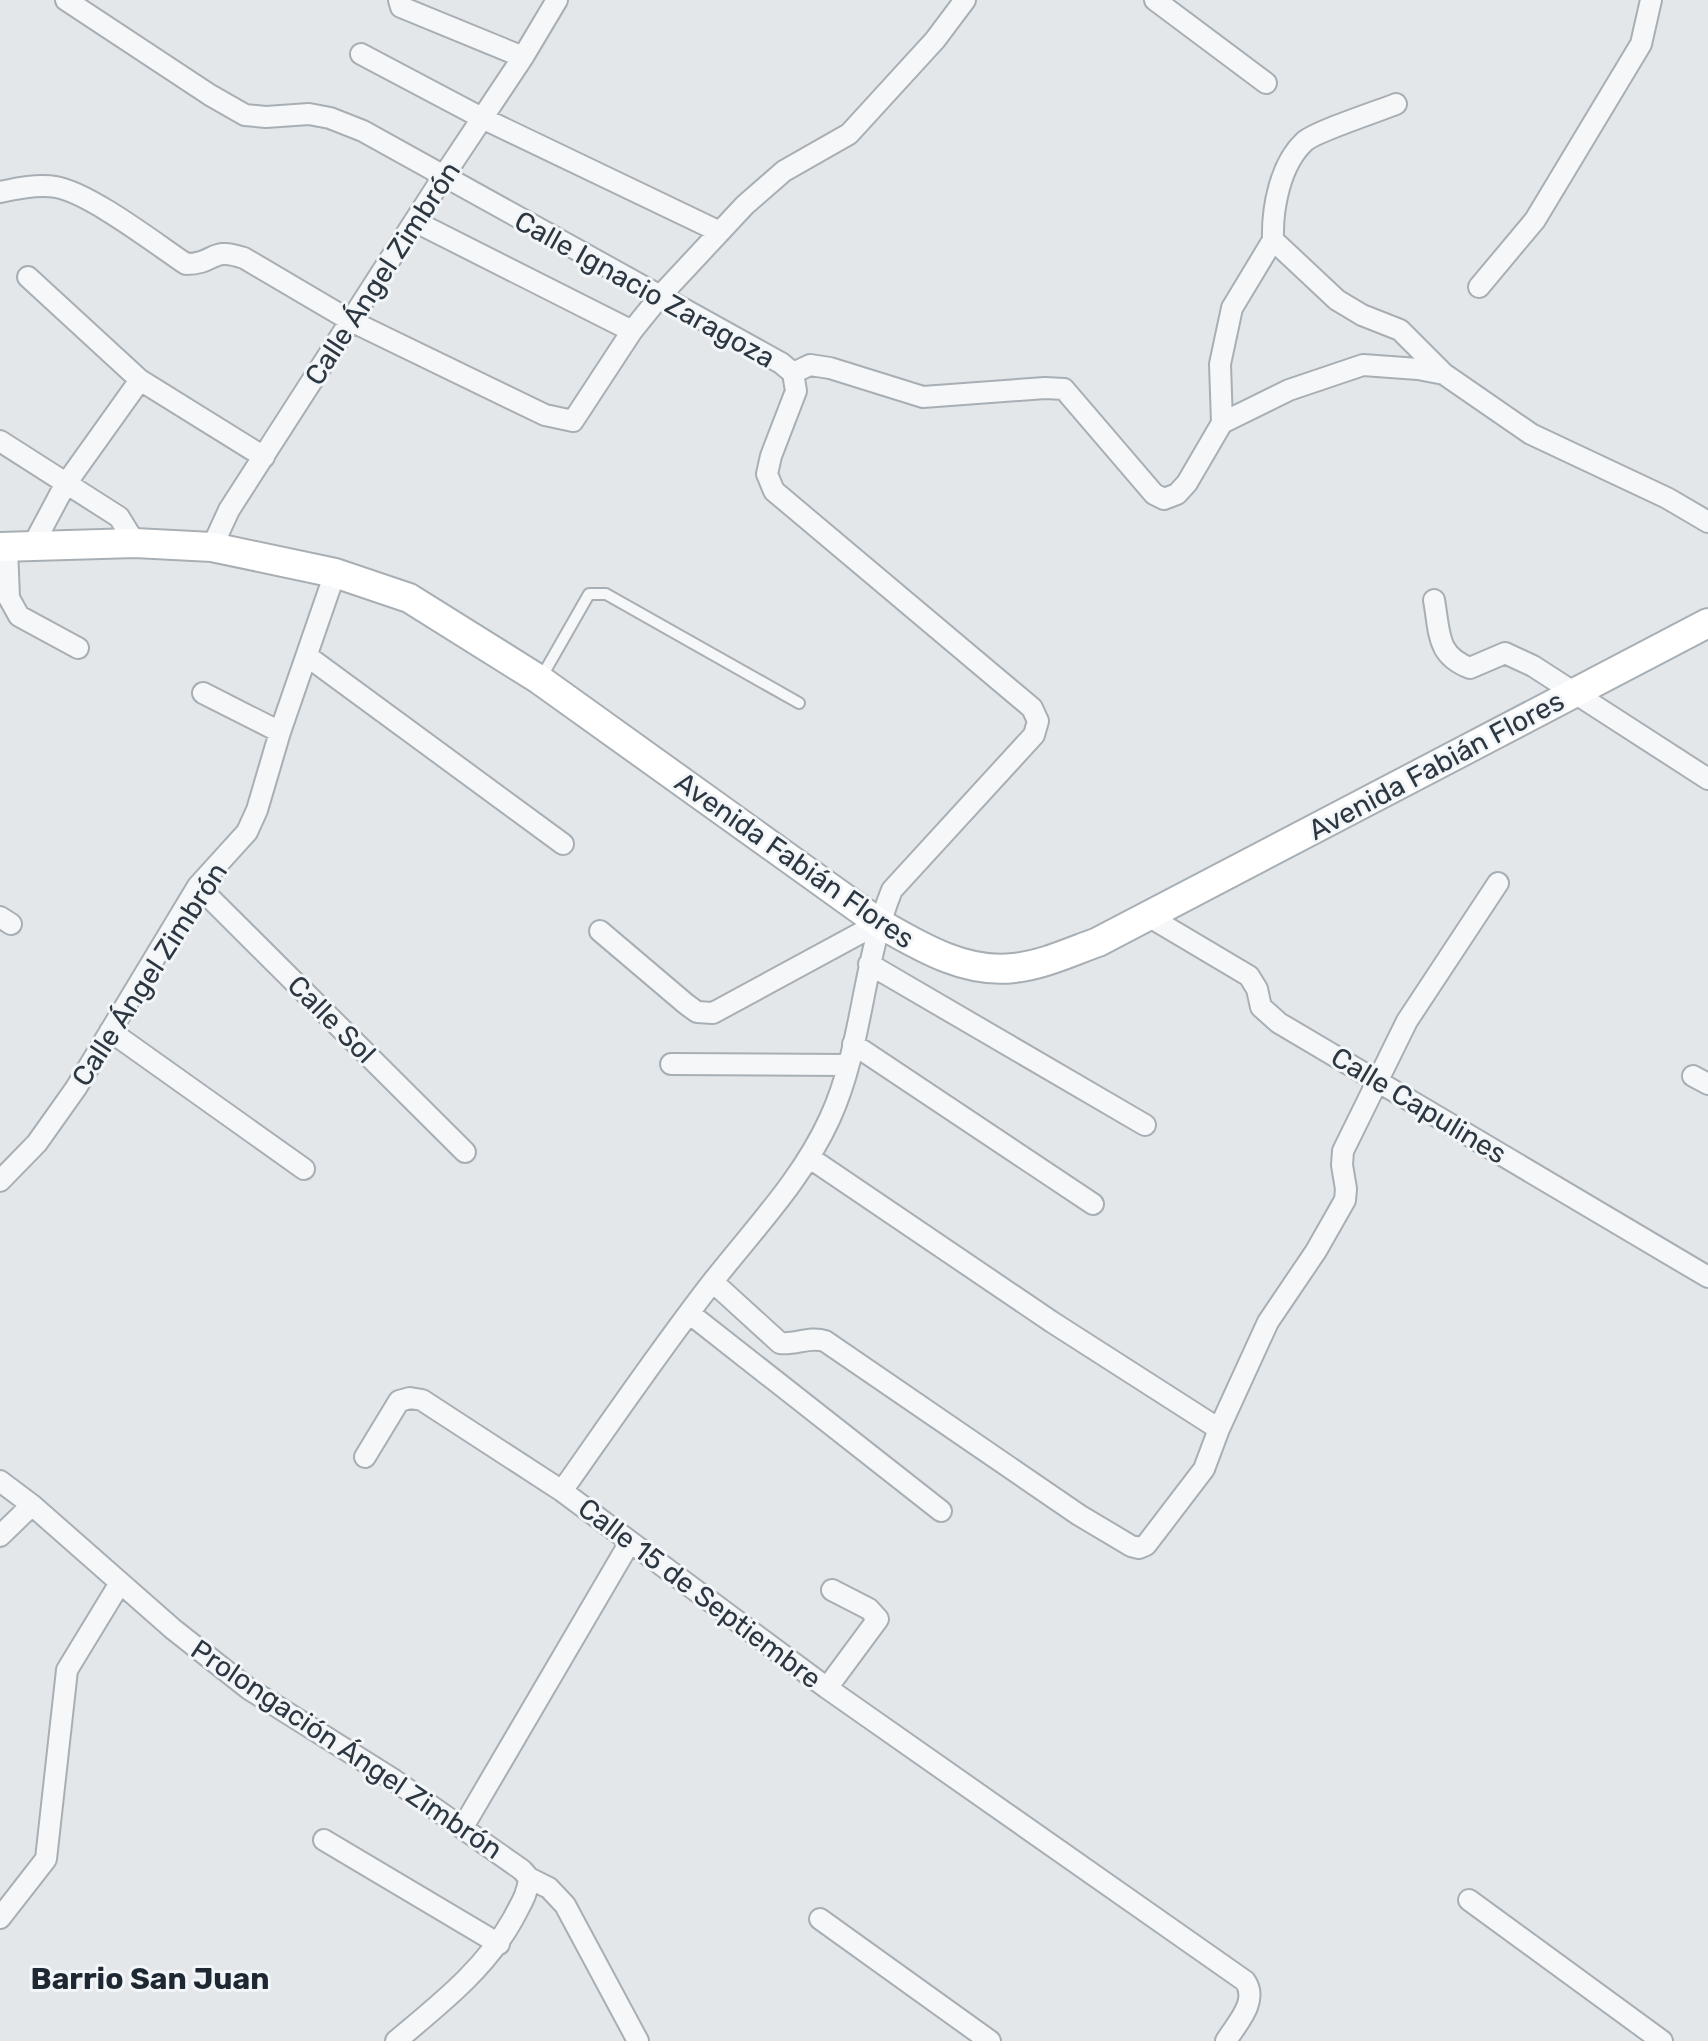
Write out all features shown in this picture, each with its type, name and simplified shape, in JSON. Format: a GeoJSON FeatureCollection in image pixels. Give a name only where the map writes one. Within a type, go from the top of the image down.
{"type":"FeatureCollection","features":[{"type":"Feature","properties":{"kind":"main road","name":"Avenida Fabián Flores"},"geometry":{"type":"LineString","coordinates":[[13,546],[135,543],[212,547],[335,573],[409,598],[540,680],[879,923],[931,953],[979,966],[1011,969],[1044,962],[1098,942],[1707,625]]}},
{"type":"Feature","properties":{"kind":"street","name":"Calle Ignacio Zaragoza"},"geometry":{"type":"LineString","coordinates":[[66,0],[245,115],[309,114],[330,118],[363,131],[661,295],[781,363],[793,373],[810,365],[830,368],[923,397],[1064,389],[1154,494],[1164,499],[1177,494],[1187,483],[1222,423]]}},
{"type":"Feature","properties":{"kind":"street"},"geometry":{"type":"LineString","coordinates":[[399,0],[401,7],[409,11],[523,57]]}},
{"type":"Feature","properties":{"kind":"street","name":"Calle Ángel Zimbrón"},"geometry":{"type":"LineString","coordinates":[[212,547],[229,510],[557,0]]}},
{"type":"Feature","properties":{"kind":"street"},"geometry":{"type":"LineString","coordinates":[[0,192],[27,187],[57,187],[84,197],[186,264],[201,264],[226,252],[244,258],[351,321],[545,415],[573,421],[632,331],[661,295],[745,205],[784,171],[849,134],[935,40],[965,0]]}},
{"type":"Feature","properties":{"kind":"street"},"geometry":{"type":"LineString","coordinates":[[1155,0],[1266,83]]}},
{"type":"Feature","properties":{"kind":"street"},"geometry":{"type":"LineString","coordinates":[[1479,287],[1535,220],[1633,58],[1641,44],[1651,0]]}},
{"type":"Feature","properties":{"kind":"street"},"geometry":{"type":"LineString","coordinates":[[361,54],[482,118],[720,232]]}},
{"type":"Feature","properties":{"kind":"street"},"geometry":{"type":"LineString","coordinates":[[1396,104],[1305,140],[1286,168],[1274,210],[1273,240],[1232,308],[1220,364],[1222,423],[1289,390],[1363,365],[1444,374]]}},
{"type":"Feature","properties":{"kind":"street"},"geometry":{"type":"LineString","coordinates":[[416,222],[632,331]]}},
{"type":"Feature","properties":{"kind":"street"},"geometry":{"type":"LineString","coordinates":[[1273,240],[1337,300],[1362,315],[1400,330],[1444,374],[1531,434],[1667,498],[1708,522]]}},
{"type":"Feature","properties":{"kind":"street"},"geometry":{"type":"LineString","coordinates":[[28,277],[140,380],[264,457]]}},
{"type":"Feature","properties":{"kind":"street","name":"Calle 15 de Septiembre"},"geometry":{"type":"LineString","coordinates":[[793,373],[796,391],[767,474],[774,491],[1032,708],[1038,721],[1034,735],[892,890],[879,923],[853,1044],[832,1115],[810,1158],[689,1313],[562,1491],[827,1688],[1245,1981],[1250,1988],[1251,1999],[1226,2041]]}},
{"type":"Feature","properties":{"kind":"street"},"geometry":{"type":"LineString","coordinates":[[78,648],[19,616],[9,598],[13,546],[65,485],[140,380]]}},
{"type":"Feature","properties":{"kind":"street"},"geometry":{"type":"LineString","coordinates":[[0,441],[119,517],[135,543]]}},
{"type":"Feature","properties":{"kind":"street","name":"Calle Ángel Zimbrón"},"geometry":{"type":"LineString","coordinates":[[0,1181],[37,1143],[76,1088],[198,886],[247,832],[335,573]]}},
{"type":"Feature","properties":{"kind":"street"},"geometry":{"type":"LineString","coordinates":[[1434,600],[1443,650],[1454,662],[1470,668],[1505,653],[1533,666],[1708,779]]}},
{"type":"Feature","properties":{"kind":"street"},"geometry":{"type":"LineString","coordinates":[[307,656],[563,844]]}},
{"type":"Feature","properties":{"kind":"street"},"geometry":{"type":"LineString","coordinates":[[203,693],[280,732]]}},
{"type":"Feature","properties":{"kind":"street"},"geometry":{"type":"LineString","coordinates":[[713,1282],[780,1343],[792,1344],[813,1338],[825,1341],[1079,1515],[1131,1546],[1139,1548],[1146,1545],[1204,1469],[1268,1322],[1316,1251],[1345,1200],[1343,1151],[1407,1021],[1498,883]]}},
{"type":"Feature","properties":{"kind":"street","name":"Calle Sol"},"geometry":{"type":"LineString","coordinates":[[198,886],[465,1152]]}},
{"type":"Feature","properties":{"kind":"street","name":"Calle Capulines"},"geometry":{"type":"LineString","coordinates":[[1148,916],[1249,976],[1257,989],[1261,1007],[1279,1023],[1708,1277]]}},
{"type":"Feature","properties":{"kind":"street"},"geometry":{"type":"LineString","coordinates":[[600,931],[697,1012],[713,1013],[879,923]]}},
{"type":"Feature","properties":{"kind":"street"},"geometry":{"type":"LineString","coordinates":[[869,964],[1145,1125]]}},
{"type":"Feature","properties":{"kind":"street"},"geometry":{"type":"LineString","coordinates":[[110,1031],[304,1169]]}},
{"type":"Feature","properties":{"kind":"street"},"geometry":{"type":"LineString","coordinates":[[853,1044],[1093,1204]]}},
{"type":"Feature","properties":{"kind":"street"},"geometry":{"type":"LineString","coordinates":[[671,1064],[847,1065]]}},
{"type":"Feature","properties":{"kind":"street"},"geometry":{"type":"LineString","coordinates":[[810,1158],[1052,1322],[1219,1429]]}},
{"type":"Feature","properties":{"kind":"street"},"geometry":{"type":"LineString","coordinates":[[689,1313],[941,1511]]}},
{"type":"Feature","properties":{"kind":"street"},"geometry":{"type":"LineString","coordinates":[[365,1457],[399,1401],[410,1398],[422,1400],[562,1491]]}},
{"type":"Feature","properties":{"kind":"street","name":"Prolongación Ángel Zimbrón"},"geometry":{"type":"LineString","coordinates":[[0,1481],[249,1689],[463,1827],[529,1878],[528,1891],[499,1944],[457,1990],[396,2041]]}},
{"type":"Feature","properties":{"kind":"street"},"geometry":{"type":"LineString","coordinates":[[0,1536],[32,1505]]}},
{"type":"Feature","properties":{"kind":"street"},"geometry":{"type":"LineString","coordinates":[[463,1827],[630,1542]]}},
{"type":"Feature","properties":{"kind":"street"},"geometry":{"type":"LineString","coordinates":[[0,1918],[46,1859],[67,1670],[120,1583]]}},
{"type":"Feature","properties":{"kind":"street"},"geometry":{"type":"LineString","coordinates":[[827,1688],[878,1619],[869,1609],[832,1590]]}},
{"type":"Feature","properties":{"kind":"street"},"geometry":{"type":"LineString","coordinates":[[324,1840],[499,1944]]}},
{"type":"Feature","properties":{"kind":"street"},"geometry":{"type":"LineString","coordinates":[[529,1878],[549,1888],[565,1905],[638,2041]]}},
{"type":"Feature","properties":{"kind":"street"},"geometry":{"type":"LineString","coordinates":[[1469,1900],[1662,2041]]}},
{"type":"Feature","properties":{"kind":"street"},"geometry":{"type":"LineString","coordinates":[[820,1919],[990,2041]]}},
{"type":"Feature","properties":{"kind":"lane"},"geometry":{"type":"LineString","coordinates":[[540,680],[589,594],[606,594],[799,703]]}},
{"type":"Feature","properties":{"kind":"district","name":"Barrio San Juan"},"geometry":{"type":"Point","coordinates":[150,1979]}}]}
